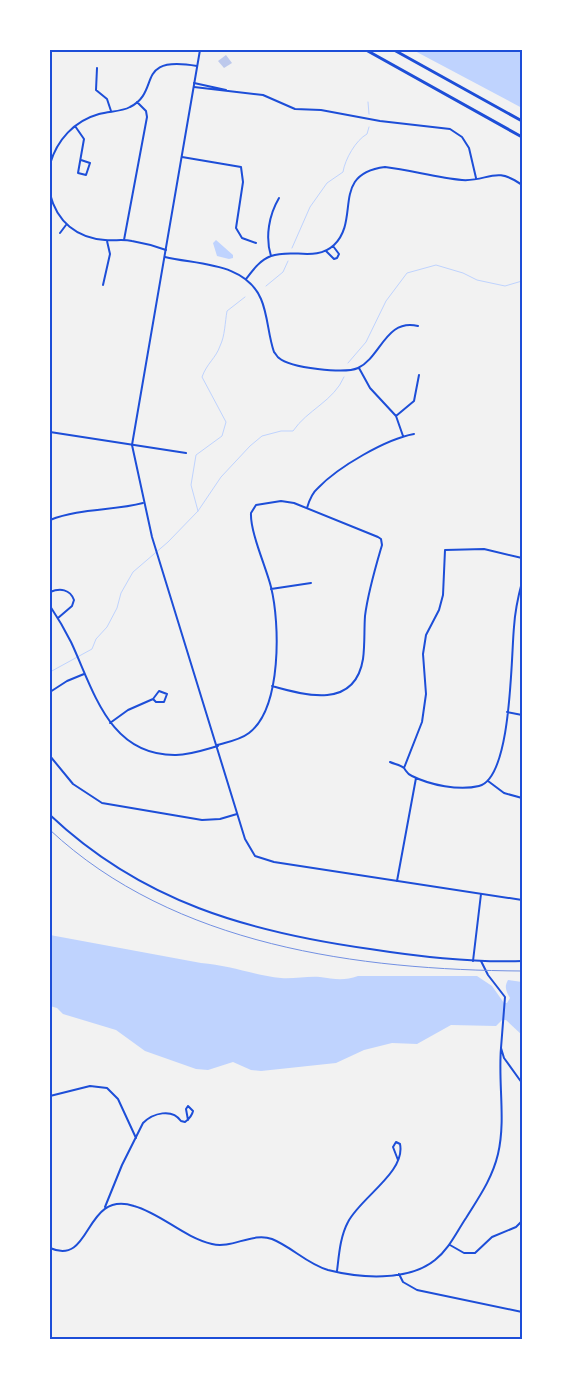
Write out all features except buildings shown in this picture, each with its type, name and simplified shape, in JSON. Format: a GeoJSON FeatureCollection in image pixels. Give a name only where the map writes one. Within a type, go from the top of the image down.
{"type":"FeatureCollection","features":[{"type":"Feature","properties":{"kind":"highway"},"geometry":{"type":"LineString","coordinates":[[366,50],[522,137]]}},
{"type":"Feature","properties":{"kind":"highway"},"geometry":{"type":"LineString","coordinates":[[394,50],[522,121]]}},
{"type":"Feature","properties":{"kind":"street"},"geometry":{"type":"LineString","coordinates":[[200,50],[132,445],[143,503],[156,551],[248,846],[259,858],[522,900]]}},
{"type":"Feature","properties":{"kind":"street"},"geometry":{"type":"LineString","coordinates":[[50,164],[58,144],[75,126],[92,116],[130,107],[137,102],[151,76],[162,66],[179,63],[197,66]]}},
{"type":"Feature","properties":{"kind":"street"},"geometry":{"type":"LineString","coordinates":[[97,68],[96,90],[107,99],[111,111]]}},
{"type":"Feature","properties":{"kind":"street"},"geometry":{"type":"LineString","coordinates":[[194,83],[228,90],[263,94],[295,109],[321,110],[380,121],[450,129],[462,137],[469,148],[476,178]]}},
{"type":"Feature","properties":{"kind":"street"},"geometry":{"type":"LineString","coordinates":[[194,87],[219,92],[228,90]]}},
{"type":"Feature","properties":{"kind":"street"},"geometry":{"type":"LineString","coordinates":[[124,240],[146,117],[146,111],[137,102]]}},
{"type":"Feature","properties":{"kind":"street"},"geometry":{"type":"LineString","coordinates":[[75,126],[84,139],[80,160],[78,173],[86,175],[90,162],[80,160]]}},
{"type":"Feature","properties":{"kind":"street"},"geometry":{"type":"LineString","coordinates":[[182,157],[239,165],[243,178],[236,228],[242,238],[256,243]]}},
{"type":"Feature","properties":{"kind":"street"},"geometry":{"type":"LineString","coordinates":[[246,279],[262,262],[271,256],[313,254],[326,251],[333,246],[342,232],[350,190],[357,179],[366,172],[385,167],[463,180],[503,175],[522,185]]}},
{"type":"Feature","properties":{"kind":"street"},"geometry":{"type":"LineString","coordinates":[[50,194],[57,214],[66,225],[85,236],[107,240],[124,240],[166,250]]}},
{"type":"Feature","properties":{"kind":"street"},"geometry":{"type":"LineString","coordinates":[[271,256],[268,246],[269,232],[274,207],[279,198]]}},
{"type":"Feature","properties":{"kind":"street"},"geometry":{"type":"LineString","coordinates":[[60,232],[66,225]]}},
{"type":"Feature","properties":{"kind":"street"},"geometry":{"type":"LineString","coordinates":[[104,286],[110,254],[107,240]]}},
{"type":"Feature","properties":{"kind":"street"},"geometry":{"type":"LineString","coordinates":[[326,251],[334,259],[337,258],[340,254],[333,246]]}},
{"type":"Feature","properties":{"kind":"street"},"geometry":{"type":"LineString","coordinates":[[165,257],[226,269],[246,279],[261,300],[269,337],[279,358],[298,365],[338,371],[359,368],[371,357],[388,334],[412,324],[418,326]]}},
{"type":"Feature","properties":{"kind":"street"},"geometry":{"type":"LineString","coordinates":[[359,368],[370,388],[396,416],[403,436]]}},
{"type":"Feature","properties":{"kind":"street"},"geometry":{"type":"LineString","coordinates":[[396,416],[414,402],[418,375]]}},
{"type":"Feature","properties":{"kind":"street"},"geometry":{"type":"LineString","coordinates":[[50,432],[186,452]]}},
{"type":"Feature","properties":{"kind":"street"},"geometry":{"type":"LineString","coordinates":[[307,508],[316,489],[328,479],[376,448],[403,436],[414,434]]}},
{"type":"Feature","properties":{"kind":"street"},"geometry":{"type":"LineString","coordinates":[[50,606],[76,653],[84,674],[109,723],[129,741],[157,752],[177,755],[217,746],[240,738],[250,732],[261,720],[272,686],[277,638],[271,589],[251,518],[256,505],[281,501],[307,508],[378,537],[383,542],[368,594],[363,658],[355,677],[342,691],[323,697],[313,697],[272,686]]}},
{"type":"Feature","properties":{"kind":"street"},"geometry":{"type":"LineString","coordinates":[[50,520],[78,511],[112,509],[143,503]]}},
{"type":"Feature","properties":{"kind":"street"},"geometry":{"type":"LineString","coordinates":[[404,768],[422,722],[426,694],[423,654],[426,635],[439,610],[443,595],[444,550],[453,548],[484,549],[522,558]]}},
{"type":"Feature","properties":{"kind":"street"},"geometry":{"type":"LineString","coordinates":[[390,762],[404,768],[407,773],[416,778],[457,788],[480,786],[488,782],[497,765],[507,712],[513,667],[515,614],[522,582]]}},
{"type":"Feature","properties":{"kind":"street"},"geometry":{"type":"LineString","coordinates":[[271,589],[311,583]]}},
{"type":"Feature","properties":{"kind":"street"},"geometry":{"type":"LineString","coordinates":[[50,592],[62,590],[69,593],[74,600],[72,606],[58,618]]}},
{"type":"Feature","properties":{"kind":"street"},"geometry":{"type":"LineString","coordinates":[[50,692],[67,681],[84,674]]}},
{"type":"Feature","properties":{"kind":"street"},"geometry":{"type":"LineString","coordinates":[[109,723],[128,710],[154,699],[159,691],[167,694],[164,702],[156,702],[154,699]]}},
{"type":"Feature","properties":{"kind":"street"},"geometry":{"type":"LineString","coordinates":[[507,712],[522,715]]}},
{"type":"Feature","properties":{"kind":"street"},"geometry":{"type":"LineString","coordinates":[[50,756],[83,793],[108,805],[202,820],[220,819],[237,814]]}},
{"type":"Feature","properties":{"kind":"street"},"geometry":{"type":"LineString","coordinates":[[396,881],[416,778]]}},
{"type":"Feature","properties":{"kind":"street"},"geometry":{"type":"LineString","coordinates":[[488,782],[504,793],[522,798]]}},
{"type":"Feature","properties":{"kind":"street"},"geometry":{"type":"LineString","coordinates":[[50,816],[97,854],[132,878],[172,898],[227,920],[310,941],[481,962],[522,961]]}},
{"type":"Feature","properties":{"kind":"street"},"geometry":{"type":"LineString","coordinates":[[473,961],[481,894]]}},
{"type":"Feature","properties":{"kind":"street"},"geometry":{"type":"LineString","coordinates":[[50,1248],[63,1251],[75,1247],[80,1243],[100,1212],[105,1208],[118,1204],[132,1205],[148,1212],[176,1230],[214,1244],[268,1238],[313,1264],[337,1272],[373,1276],[399,1274],[428,1265],[450,1245],[483,1194],[498,1155],[501,1136],[499,1076],[506,1001],[503,992],[488,975],[481,962]]}},
{"type":"Feature","properties":{"kind":"street"},"geometry":{"type":"LineString","coordinates":[[501,1048],[504,1058],[522,1083]]}},
{"type":"Feature","properties":{"kind":"street"},"geometry":{"type":"LineString","coordinates":[[50,1096],[90,1086],[107,1088],[118,1099],[136,1138]]}},
{"type":"Feature","properties":{"kind":"street"},"geometry":{"type":"LineString","coordinates":[[105,1208],[143,1123],[159,1114],[175,1115],[183,1122],[188,1120],[193,1111],[188,1106],[186,1109],[188,1120]]}},
{"type":"Feature","properties":{"kind":"street"},"geometry":{"type":"LineString","coordinates":[[337,1272],[341,1244],[348,1221],[357,1208],[394,1168],[398,1160],[401,1145],[396,1142],[393,1147],[398,1160]]}},
{"type":"Feature","properties":{"kind":"street"},"geometry":{"type":"LineString","coordinates":[[450,1245],[464,1253],[475,1252],[492,1237],[516,1227],[522,1221]]}},
{"type":"Feature","properties":{"kind":"street"},"geometry":{"type":"LineString","coordinates":[[399,1274],[402,1282],[417,1290],[522,1312]]}},
{"type":"Feature","properties":{"kind":"water"},"geometry":{"type":"Polygon","coordinates":[[[413,50],[522,50],[522,108],[413,50]]]}},
{"type":"Feature","properties":{"kind":"water"},"geometry":{"type":"Polygon","coordinates":[[[216,240],[233,255],[233,258],[217,256],[213,243],[216,240]]]}},
{"type":"Feature","properties":{"kind":"water"},"geometry":{"type":"Polygon","coordinates":[[[50,935],[281,978],[315,977],[348,979],[358,976],[477,976],[492,986],[504,1003],[507,1003],[510,998],[506,989],[508,980],[522,982],[522,1035],[506,1020],[502,1020],[496,1026],[451,1025],[417,1044],[392,1043],[364,1050],[336,1063],[261,1071],[251,1070],[233,1062],[208,1070],[196,1069],[145,1051],[116,1030],[63,1014],[57,1008],[50,1006],[50,935]]]}},
{"type":"Feature","properties":{"kind":"waterway"},"geometry":{"type":"LineString","coordinates":[[368,102],[369,114]]}},
{"type":"Feature","properties":{"kind":"waterway"},"geometry":{"type":"LineString","coordinates":[[292,248],[310,207],[327,183],[343,172],[352,150],[367,134],[369,127]]}},
{"type":"Feature","properties":{"kind":"waterway"},"geometry":{"type":"LineString","coordinates":[[266,286],[283,272],[288,261]]}},
{"type":"Feature","properties":{"kind":"waterway"},"geometry":{"type":"LineString","coordinates":[[348,363],[366,342],[386,301],[407,273],[436,265],[463,273],[477,280],[505,286],[522,281]]}},
{"type":"Feature","properties":{"kind":"waterway"},"geometry":{"type":"LineString","coordinates":[[198,511],[191,485],[196,455],[222,436],[226,422],[202,377],[222,342],[227,311],[245,297]]}},
{"type":"Feature","properties":{"kind":"waterway"},"geometry":{"type":"LineString","coordinates":[[50,672],[92,649],[96,639],[107,627],[117,608],[121,593],[133,572],[168,542],[198,511],[221,477],[250,446],[262,436],[281,431],[293,431],[305,417],[334,393],[344,377]]}},
{"type":"Feature","properties":{"kind":"railway"},"geometry":{"type":"LineString","coordinates":[[50,830],[99,869],[153,901],[211,925],[271,944],[334,957],[397,965],[522,971]]}}]}
